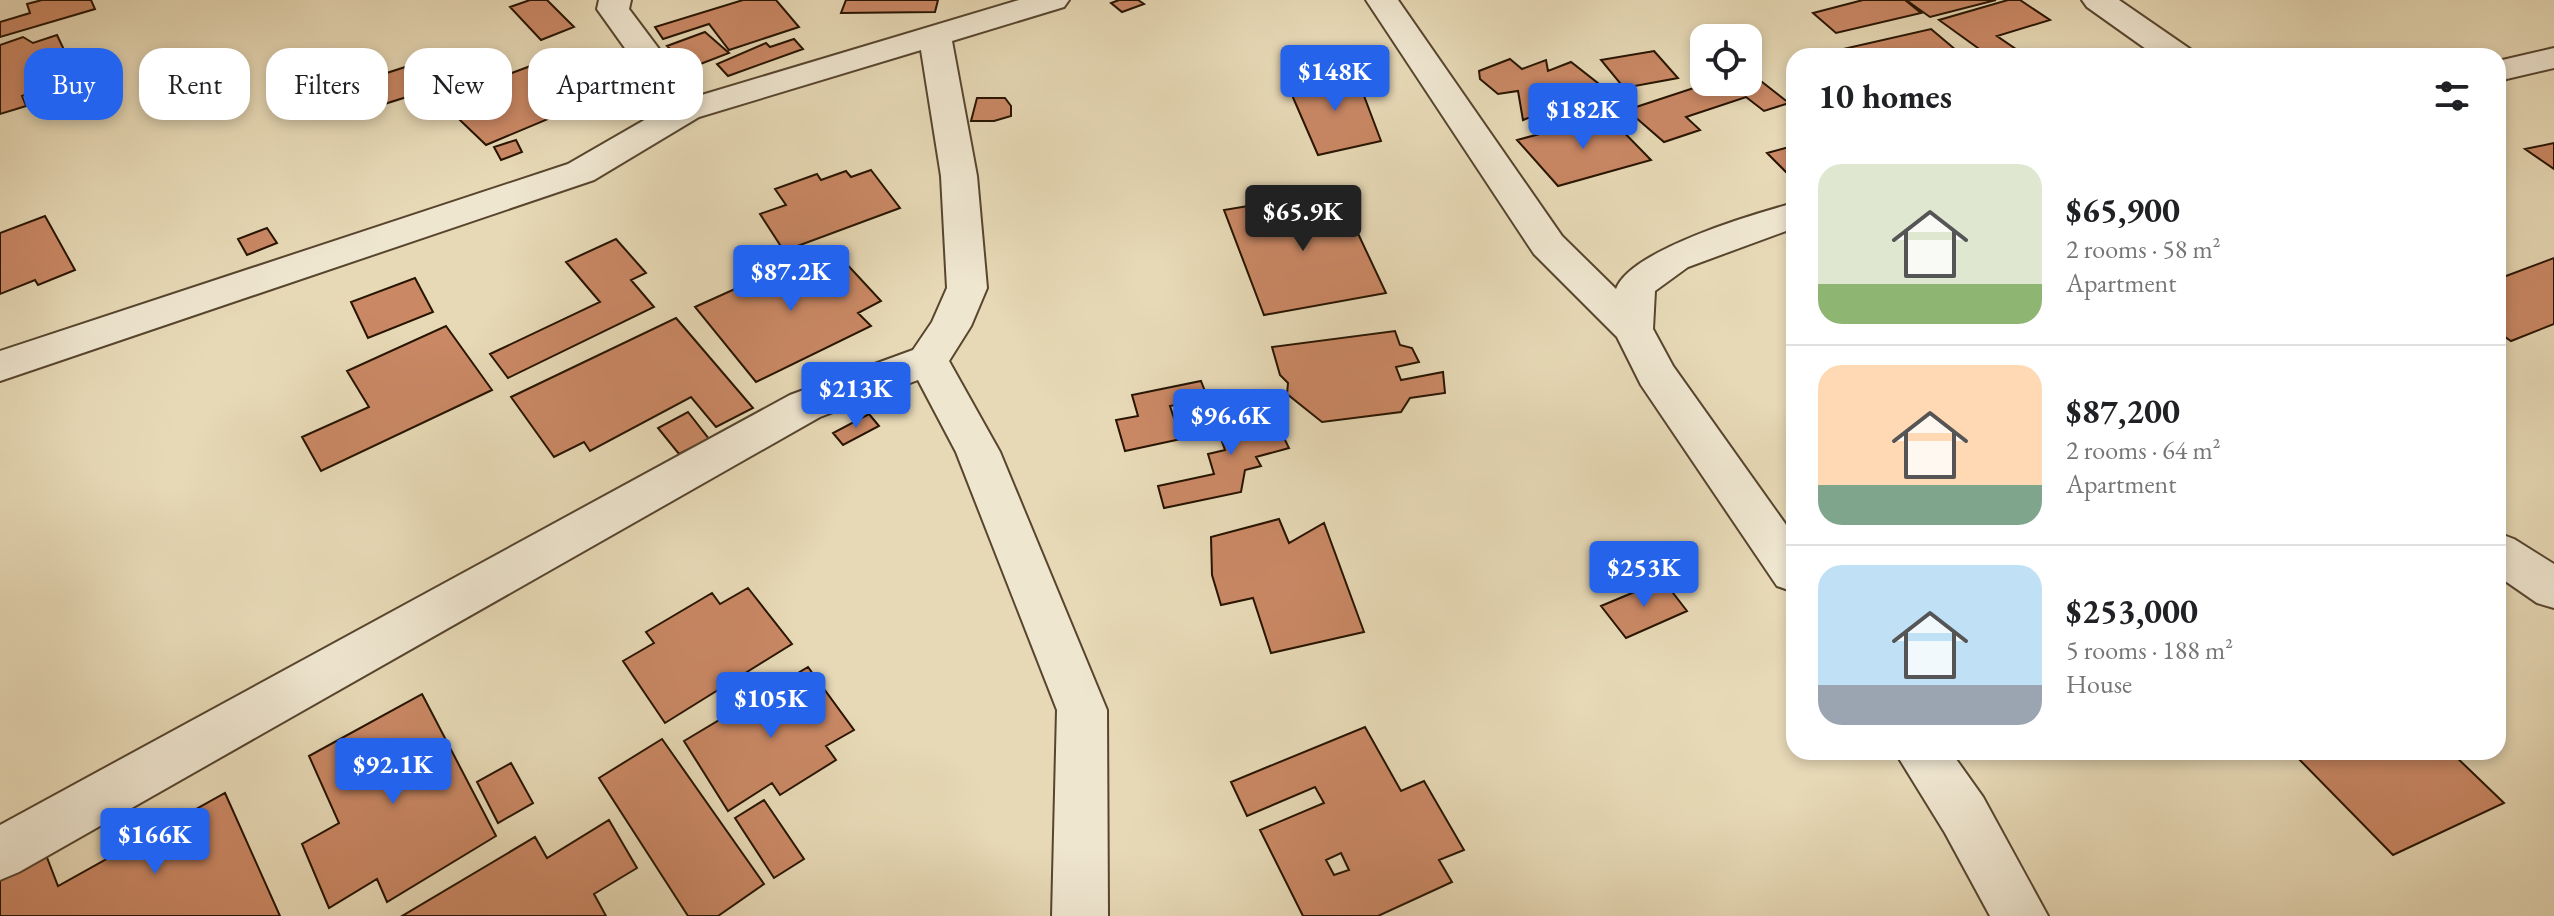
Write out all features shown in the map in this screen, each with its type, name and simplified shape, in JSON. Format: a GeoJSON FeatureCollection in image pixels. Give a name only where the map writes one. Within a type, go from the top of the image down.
{"type":"FeatureCollection","features":[{"type":"Feature","properties":{"kind":"street"},"geometry":{"type":"LineString","coordinates":[[615,0],[613,9],[642,48]]}},
{"type":"Feature","properties":{"kind":"street"},"geometry":{"type":"LineString","coordinates":[[703,105],[935,35],[1019,5],[1053,0]]}},
{"type":"Feature","properties":{"kind":"street"},"geometry":{"type":"LineString","coordinates":[[1382,0],[1548,245],[1633,329],[1656,374],[1786,561]]}},
{"type":"Feature","properties":{"kind":"street"},"geometry":{"type":"LineString","coordinates":[[2098,0],[2167,48]]}},
{"type":"Feature","properties":{"kind":"street"},"geometry":{"type":"LineString","coordinates":[[0,854],[805,406],[928,360],[951,326],[967,288],[959,176],[935,35]]}},
{"type":"Feature","properties":{"kind":"street"},"geometry":{"type":"LineString","coordinates":[[2506,69],[2554,59]]}},
{"type":"Feature","properties":{"kind":"street"},"geometry":{"type":"LineString","coordinates":[[0,366],[581,172],[670,120]]}},
{"type":"Feature","properties":{"kind":"street"},"geometry":{"type":"LineString","coordinates":[[1633,329],[1636,286],[1674,258],[1786,218]]}},
{"type":"Feature","properties":{"kind":"street"},"geometry":{"type":"LineString","coordinates":[[928,360],[978,452],[1082,710],[1080,916]]}},
{"type":"Feature","properties":{"kind":"street"},"geometry":{"type":"LineString","coordinates":[[2506,557],[2554,589]]}},
{"type":"Feature","properties":{"kind":"street"},"geometry":{"type":"LineString","coordinates":[[1926,760],[1964,815],[2020,916]]}},
{"type":"Feature","properties":{"kind":"building"},"geometry":{"type":"Polygon","coordinates":[[[42,0],[91,0],[95,9],[0,37],[0,22],[30,13],[27,4],[42,0]]]}},
{"type":"Feature","properties":{"kind":"building"},"geometry":{"type":"Polygon","coordinates":[[[530,0],[547,0],[574,27],[541,40],[510,7],[530,0]]]}},
{"type":"Feature","properties":{"kind":"building"},"geometry":{"type":"Polygon","coordinates":[[[743,0],[776,0],[799,27],[729,50],[709,24],[663,39],[655,27],[743,0]]]}},
{"type":"Feature","properties":{"kind":"building"},"geometry":{"type":"Polygon","coordinates":[[[846,0],[938,0],[935,12],[841,13],[846,0]]]}},
{"type":"Feature","properties":{"kind":"building"},"geometry":{"type":"Polygon","coordinates":[[[1138,0],[1144,4],[1122,12],[1111,3],[1138,0]]]}},
{"type":"Feature","properties":{"kind":"building"},"geometry":{"type":"Polygon","coordinates":[[[1863,0],[1905,0],[1921,13],[1836,33],[1813,13],[1863,0]]]}},
{"type":"Feature","properties":{"kind":"building"},"geometry":{"type":"Polygon","coordinates":[[[1906,0],[1996,0],[1930,17],[1906,0]]]}},
{"type":"Feature","properties":{"kind":"building"},"geometry":{"type":"Polygon","coordinates":[[[2008,0],[2020,0],[2050,20],[1997,36],[2014,48],[1978,48],[1939,20],[2008,0]]]}},
{"type":"Feature","properties":{"kind":"building"},"geometry":{"type":"Polygon","coordinates":[[[1931,29],[1954,48],[1848,48],[1931,29]]]}},
{"type":"Feature","properties":{"kind":"building"},"geometry":{"type":"Polygon","coordinates":[[[705,32],[729,53],[703,63],[703,48],[667,46],[705,32]]]}},
{"type":"Feature","properties":{"kind":"building"},"geometry":{"type":"Polygon","coordinates":[[[57,35],[63,48],[24,48],[24,107],[0,114],[0,45],[23,37],[33,43],[57,35]]]}},
{"type":"Feature","properties":{"kind":"building"},"geometry":{"type":"Polygon","coordinates":[[[794,39],[803,49],[728,76],[717,64],[766,43],[770,47],[794,39]]]}},
{"type":"Feature","properties":{"kind":"building"},"geometry":{"type":"Polygon","coordinates":[[[1654,51],[1678,78],[1624,88],[1601,60],[1654,51]]]}},
{"type":"Feature","properties":{"kind":"building"},"geometry":{"type":"Polygon","coordinates":[[[1510,59],[1522,69],[1546,60],[1548,71],[1571,62],[1622,102],[1573,121],[1556,107],[1523,120],[1518,91],[1498,94],[1480,79],[1479,71],[1510,59]]]}},
{"type":"Feature","properties":{"kind":"building"},"geometry":{"type":"Polygon","coordinates":[[[404,67],[404,98],[388,103],[388,73],[404,67]]]}},
{"type":"Feature","properties":{"kind":"building"},"geometry":{"type":"Polygon","coordinates":[[[528,67],[528,120],[546,120],[486,145],[460,120],[512,120],[512,73],[528,67]]]}},
{"type":"Feature","properties":{"kind":"building"},"geometry":{"type":"Polygon","coordinates":[[[1355,72],[1381,141],[1318,155],[1288,86],[1355,72]]]}},
{"type":"Feature","properties":{"kind":"building"},"geometry":{"type":"Polygon","coordinates":[[[1762,82],[1786,101],[1786,104],[1764,111],[1746,97],[1686,117],[1700,130],[1664,142],[1627,110],[1690,89],[1690,96],[1762,96],[1762,82]]]}},
{"type":"Feature","properties":{"kind":"building"},"geometry":{"type":"Polygon","coordinates":[[[977,98],[1005,98],[1011,106],[1011,116],[994,121],[971,121],[977,98]]]}},
{"type":"Feature","properties":{"kind":"building"},"geometry":{"type":"Polygon","coordinates":[[[1608,116],[1651,160],[1558,186],[1517,140],[1608,116]]]}},
{"type":"Feature","properties":{"kind":"building"},"geometry":{"type":"Polygon","coordinates":[[[516,140],[522,152],[501,160],[494,147],[516,140]]]}},
{"type":"Feature","properties":{"kind":"building"},"geometry":{"type":"Polygon","coordinates":[[[2554,143],[2554,169],[2525,149],[2554,143]]]}},
{"type":"Feature","properties":{"kind":"building"},"geometry":{"type":"Polygon","coordinates":[[[1786,148],[1786,172],[1767,153],[1786,148]]]}},
{"type":"Feature","properties":{"kind":"building"},"geometry":{"type":"Polygon","coordinates":[[[871,170],[900,208],[784,251],[760,214],[786,205],[775,189],[817,174],[821,180],[846,171],[851,177],[871,170]]]}},
{"type":"Feature","properties":{"kind":"building"},"geometry":{"type":"Polygon","coordinates":[[[1338,191],[1386,293],[1264,315],[1224,210],[1338,191]]]}},
{"type":"Feature","properties":{"kind":"building"},"geometry":{"type":"Polygon","coordinates":[[[45,216],[75,270],[38,285],[35,280],[0,294],[0,233],[45,216]]]}},
{"type":"Feature","properties":{"kind":"building"},"geometry":{"type":"Polygon","coordinates":[[[267,228],[277,243],[247,255],[238,239],[267,228]]]}},
{"type":"Feature","properties":{"kind":"building"},"geometry":{"type":"Polygon","coordinates":[[[616,239],[646,273],[631,280],[654,307],[508,378],[490,354],[600,302],[566,262],[616,239]]]}},
{"type":"Feature","properties":{"kind":"building"},"geometry":{"type":"Polygon","coordinates":[[[830,246],[881,301],[858,313],[871,326],[756,382],[695,307],[830,246]]]}},
{"type":"Feature","properties":{"kind":"building"},"geometry":{"type":"Polygon","coordinates":[[[2554,258],[2554,324],[2511,341],[2506,338],[2506,276],[2554,258]]]}},
{"type":"Feature","properties":{"kind":"building"},"geometry":{"type":"Polygon","coordinates":[[[415,278],[433,312],[368,338],[351,302],[415,278]]]}},
{"type":"Feature","properties":{"kind":"building"},"geometry":{"type":"Polygon","coordinates":[[[676,318],[753,408],[716,427],[691,397],[590,451],[584,442],[554,457],[511,397],[676,318]]]}},
{"type":"Feature","properties":{"kind":"building"},"geometry":{"type":"Polygon","coordinates":[[[446,326],[492,390],[321,471],[302,437],[369,407],[347,371],[446,326]]]}},
{"type":"Feature","properties":{"kind":"building"},"geometry":{"type":"Polygon","coordinates":[[[1395,331],[1400,345],[1412,348],[1419,362],[1396,367],[1401,380],[1443,372],[1445,393],[1410,398],[1401,412],[1322,422],[1287,394],[1288,383],[1280,375],[1272,347],[1395,331]]]}},
{"type":"Feature","properties":{"kind":"building"},"geometry":{"type":"Polygon","coordinates":[[[1201,381],[1208,399],[1170,406],[1181,439],[1125,451],[1116,420],[1138,416],[1132,395],[1201,381]]]}},
{"type":"Feature","properties":{"kind":"building"},"geometry":{"type":"Polygon","coordinates":[[[1267,403],[1289,448],[1256,457],[1261,466],[1245,470],[1241,492],[1164,508],[1158,486],[1214,474],[1208,454],[1225,450],[1221,439],[1229,431],[1221,414],[1267,403]]]}},
{"type":"Feature","properties":{"kind":"building"},"geometry":{"type":"Polygon","coordinates":[[[688,412],[709,439],[679,454],[658,428],[688,412]]]}},
{"type":"Feature","properties":{"kind":"building"},"geometry":{"type":"Polygon","coordinates":[[[869,414],[879,426],[843,445],[833,433],[869,414]]]}},
{"type":"Feature","properties":{"kind":"building"},"geometry":{"type":"Polygon","coordinates":[[[1279,519],[1289,543],[1324,523],[1364,632],[1271,653],[1253,598],[1221,605],[1212,575],[1211,537],[1279,519]]]}},
{"type":"Feature","properties":{"kind":"building"},"geometry":{"type":"Polygon","coordinates":[[[1663,580],[1687,611],[1626,638],[1601,606],[1663,580]]]}},
{"type":"Feature","properties":{"kind":"building"},"geometry":{"type":"Polygon","coordinates":[[[748,588],[792,644],[665,723],[623,661],[654,643],[646,632],[712,593],[720,604],[748,588]]]}},
{"type":"Feature","properties":{"kind":"building"},"geometry":{"type":"Polygon","coordinates":[[[808,667],[854,730],[826,746],[836,760],[780,795],[772,783],[728,811],[684,741],[808,667]]]}},
{"type":"Feature","properties":{"kind":"building"},"geometry":{"type":"Polygon","coordinates":[[[422,694],[496,836],[387,902],[377,879],[329,908],[302,844],[339,823],[309,756],[422,694]]]}},
{"type":"Feature","properties":{"kind":"building"},"geometry":{"type":"Polygon","coordinates":[[[1365,727],[1401,791],[1424,781],[1464,850],[1439,860],[1452,882],[1378,916],[1303,916],[1260,830],[1324,803],[1315,787],[1247,816],[1231,782],[1365,727]],[[1341,853],[1326,860],[1334,875],[1349,870],[1341,853]]]}},
{"type":"Feature","properties":{"kind":"building"},"geometry":{"type":"Polygon","coordinates":[[[662,739],[764,884],[718,916],[688,916],[599,778],[662,739]]]}},
{"type":"Feature","properties":{"kind":"building"},"geometry":{"type":"Polygon","coordinates":[[[2300,760],[2459,760],[2504,803],[2393,855],[2300,760]]]}},
{"type":"Feature","properties":{"kind":"building"},"geometry":{"type":"Polygon","coordinates":[[[511,763],[533,803],[498,823],[477,782],[511,763]]]}},
{"type":"Feature","properties":{"kind":"building"},"geometry":{"type":"Polygon","coordinates":[[[225,793],[280,916],[0,916],[0,881],[46,855],[58,886],[225,793]]]}},
{"type":"Feature","properties":{"kind":"building"},"geometry":{"type":"Polygon","coordinates":[[[764,800],[804,859],[774,878],[735,818],[764,800]]]}},
{"type":"Feature","properties":{"kind":"building"},"geometry":{"type":"Polygon","coordinates":[[[609,820],[637,868],[594,894],[606,916],[402,916],[535,837],[547,858],[609,820]]]}}]}
